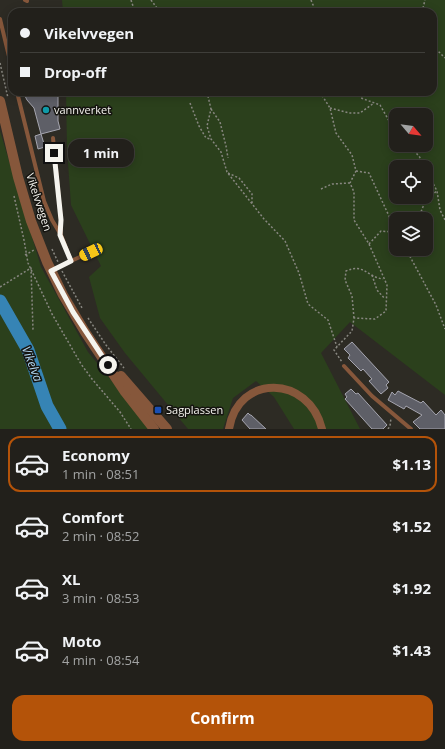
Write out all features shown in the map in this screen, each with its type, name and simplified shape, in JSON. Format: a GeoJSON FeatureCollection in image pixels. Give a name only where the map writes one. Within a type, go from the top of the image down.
{"type":"FeatureCollection","features":[{"type":"Feature","properties":{"kind":"street","name":"Vikelvvegen"},"geometry":{"type":"LineString","coordinates":[[0,101],[28,214],[51,271],[73,312],[114,376],[154,429]]}},
{"type":"Feature","properties":{"kind":"street","name":"Vikelvvegen"},"geometry":{"type":"LineString","coordinates":[[108,365],[118,373],[167,429]]}},
{"type":"Feature","properties":{"kind":"street"},"geometry":{"type":"LineString","coordinates":[[229,429],[235,411],[243,400],[259,390],[273,387],[288,389],[303,398],[314,410],[322,429]]}},
{"type":"Feature","properties":{"kind":"lane"},"geometry":{"type":"LineString","coordinates":[[0,19],[8,52]]}},
{"type":"Feature","properties":{"kind":"lane"},"geometry":{"type":"LineString","coordinates":[[18,96],[44,201],[71,261]]}},
{"type":"Feature","properties":{"kind":"lane"},"geometry":{"type":"LineString","coordinates":[[54,138],[61,220],[60,235]]}},
{"type":"Feature","properties":{"kind":"lane"},"geometry":{"type":"LineString","coordinates":[[51,271],[91,252]]}},
{"type":"Feature","properties":{"kind":"lane"},"geometry":{"type":"LineString","coordinates":[[344,366],[372,396],[411,429]]}},
{"type":"Feature","properties":{"kind":"path"},"geometry":{"type":"LineString","coordinates":[[437,50],[445,58]]}},
{"type":"Feature","properties":{"kind":"path"},"geometry":{"type":"LineString","coordinates":[[208,96],[211,109],[220,122],[228,158]]}},
{"type":"Feature","properties":{"kind":"path"},"geometry":{"type":"LineString","coordinates":[[322,96],[330,108],[336,133],[352,155],[356,170],[350,183],[354,192],[354,220],[369,244],[383,279],[387,284],[385,299],[386,311],[375,319],[354,318]]}},
{"type":"Feature","properties":{"kind":"path"},"geometry":{"type":"LineString","coordinates":[[359,96],[380,105],[389,121]]}},
{"type":"Feature","properties":{"kind":"path"},"geometry":{"type":"LineString","coordinates":[[190,103],[199,126],[206,138],[211,139]]}},
{"type":"Feature","properties":{"kind":"path"},"geometry":{"type":"LineString","coordinates":[[330,108],[349,113],[360,113],[374,103]]}},
{"type":"Feature","properties":{"kind":"path"},"geometry":{"type":"LineString","coordinates":[[211,109],[207,126],[211,139],[220,152],[226,172],[264,219],[286,241],[299,273],[308,304],[328,320],[337,347]]}},
{"type":"Feature","properties":{"kind":"path"},"geometry":{"type":"LineString","coordinates":[[415,152],[421,160]]}},
{"type":"Feature","properties":{"kind":"path"},"geometry":{"type":"LineString","coordinates":[[356,170],[369,173],[389,216]]}},
{"type":"Feature","properties":{"kind":"path"},"geometry":{"type":"LineString","coordinates":[[226,172],[239,178],[252,194],[252,204]]}},
{"type":"Feature","properties":{"kind":"path"},"geometry":{"type":"LineString","coordinates":[[321,190],[332,184],[350,183]]}},
{"type":"Feature","properties":{"kind":"path"},"geometry":{"type":"LineString","coordinates":[[433,183],[437,191],[440,210],[445,220]]}},
{"type":"Feature","properties":{"kind":"path"},"geometry":{"type":"LineString","coordinates":[[421,212],[426,198],[437,191]]}},
{"type":"Feature","properties":{"kind":"path"},"geometry":{"type":"LineString","coordinates":[[369,244],[381,231],[389,232]]}},
{"type":"Feature","properties":{"kind":"path"},"geometry":{"type":"LineString","coordinates":[[410,256],[436,305],[445,329]]}},
{"type":"Feature","properties":{"kind":"path"},"geometry":{"type":"LineString","coordinates":[[0,287],[31,268],[33,330]]}},
{"type":"Feature","properties":{"kind":"path"},"geometry":{"type":"LineString","coordinates":[[344,366],[334,350],[352,331],[354,318],[352,296],[345,280],[346,271],[353,268],[361,268],[378,278],[383,279]]}},
{"type":"Feature","properties":{"kind":"path"},"geometry":{"type":"LineString","coordinates":[[372,275],[377,290],[385,299]]}},
{"type":"Feature","properties":{"kind":"path"},"geometry":{"type":"LineString","coordinates":[[388,429],[390,426],[391,412]]}},
{"type":"Feature","properties":{"kind":"green space"},"geometry":{"type":"Polygon","coordinates":[[[62,0],[445,0],[445,395],[350,322],[321,353],[360,429],[294,429],[274,397],[256,381],[233,398],[223,429],[188,429],[125,353],[100,318],[89,277],[101,266],[71,205],[67,148],[66,96],[437,96],[437,8],[63,8],[62,0]]]}},
{"type":"Feature","properties":{"kind":"green space"},"geometry":{"type":"Polygon","coordinates":[[[0,131],[41,267],[88,352],[151,429],[0,429],[0,131]]]}},
{"type":"Feature","properties":{"kind":"building","name":"vannverket"},"geometry":{"type":"Polygon","coordinates":[[[25,96],[58,96],[58,121],[60,129],[41,134],[34,108],[25,96]]]}},
{"type":"Feature","properties":{"kind":"building"},"geometry":{"type":"Polygon","coordinates":[[[41,134],[45,147],[38,149],[35,136],[41,134]]]}},
{"type":"Feature","properties":{"kind":"building"},"geometry":{"type":"Polygon","coordinates":[[[352,342],[389,382],[386,385],[388,388],[381,394],[369,381],[372,379],[363,369],[361,371],[348,358],[350,355],[344,349],[352,342]]]}},
{"type":"Feature","properties":{"kind":"building"},"geometry":{"type":"Polygon","coordinates":[[[351,389],[356,394],[358,393],[387,425],[383,429],[372,429],[345,399],[347,397],[345,394],[351,389]]]}},
{"type":"Feature","properties":{"kind":"building"},"geometry":{"type":"Polygon","coordinates":[[[398,391],[421,403],[423,401],[436,415],[441,410],[445,415],[445,429],[420,429],[413,422],[422,415],[406,406],[404,409],[388,400],[392,392],[395,395],[398,391]]]}},
{"type":"Feature","properties":{"kind":"building"},"geometry":{"type":"Polygon","coordinates":[[[248,413],[266,429],[250,429],[242,420],[248,413]]]}},
{"type":"Feature","properties":{"kind":"waterway","name":"Vikelva"},"geometry":{"type":"LineString","coordinates":[[0,301],[28,350],[47,406],[60,429]]}},
{"type":"Feature","properties":{"kind":"place","name":"vannverket"},"geometry":{"type":"Point","coordinates":[46,110]}},
{"type":"Feature","properties":{"kind":"place","name":"Sagplassen"},"geometry":{"type":"Point","coordinates":[158,410]}},
{"type":"Feature","properties":{"kind":"route"},"geometry":{"type":"LineString","coordinates":[[54,153],[61,220],[60,235],[71,261],[51,271],[85,332],[108,365]]}}]}
